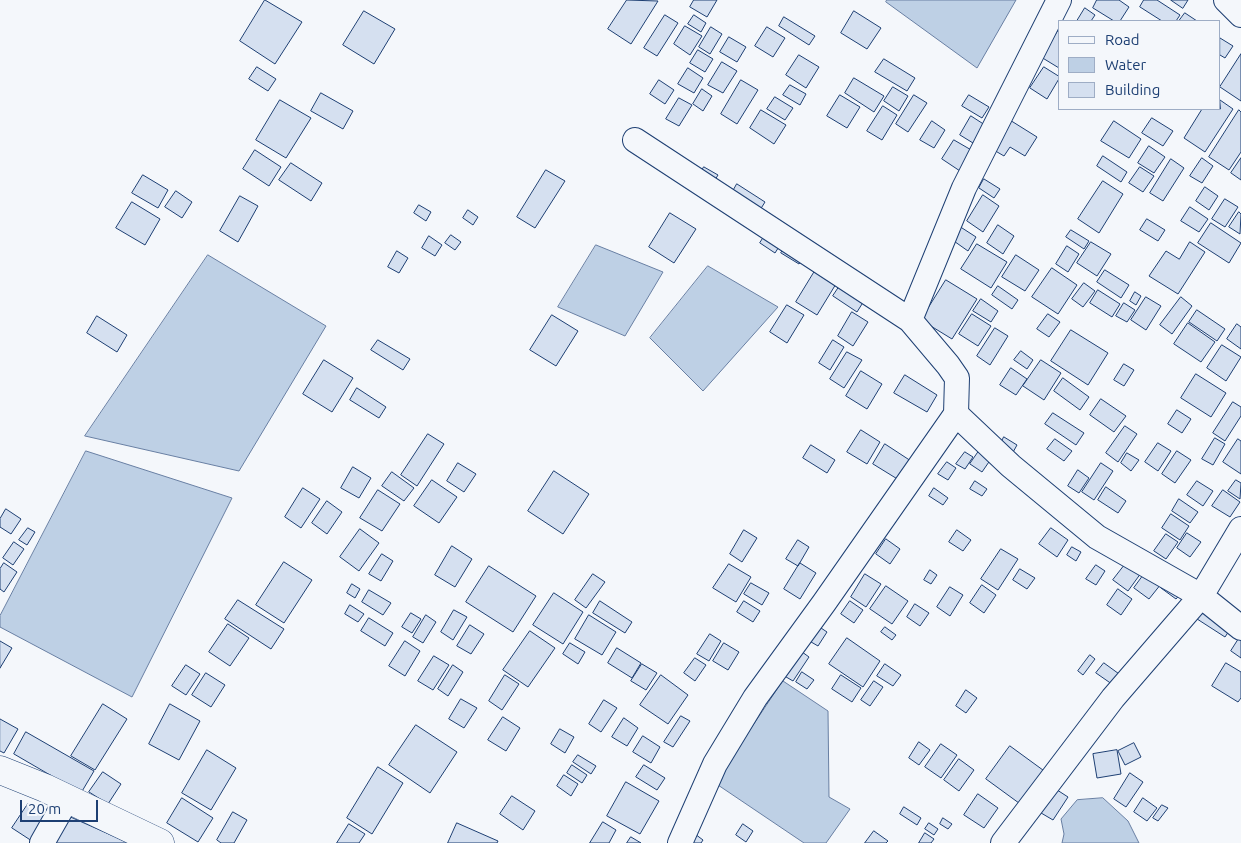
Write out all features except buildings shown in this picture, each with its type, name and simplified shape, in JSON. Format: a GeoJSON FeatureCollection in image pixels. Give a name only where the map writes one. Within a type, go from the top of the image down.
{"type":"FeatureCollection","features":[{"type":"Feature","properties":{"kind":"main road"},"geometry":{"type":"LineString","coordinates":[[0,770],[160,843]]}},
{"type":"Feature","properties":{"kind":"street"},"geometry":{"type":"LineString","coordinates":[[910,320],[964,188],[1060,0]]}},
{"type":"Feature","properties":{"kind":"street"},"geometry":{"type":"LineString","coordinates":[[1226,0],[1241,15]]}},
{"type":"Feature","properties":{"kind":"street"},"geometry":{"type":"LineString","coordinates":[[635,140],[910,320],[958,378],[956,414],[824,604],[755,698],[715,764],[680,843]]}},
{"type":"Feature","properties":{"kind":"street"},"geometry":{"type":"LineString","coordinates":[[956,414],[1011,466],[1097,537],[1201,596],[1241,628]]}},
{"type":"Feature","properties":{"kind":"street"},"geometry":{"type":"LineString","coordinates":[[1003,843],[1113,698],[1201,596],[1241,529]]}},
{"type":"Feature","properties":{"kind":"street"},"geometry":{"type":"LineString","coordinates":[[42,843],[67,799]]}},
{"type":"Feature","properties":{"kind":"water"},"geometry":{"type":"Polygon","coordinates":[[[887,0],[1016,0],[977,68],[886,2],[887,0]]]}},
{"type":"Feature","properties":{"kind":"water"},"geometry":{"type":"Polygon","coordinates":[[[596,245],[663,272],[625,336],[558,307],[596,245]]]}},
{"type":"Feature","properties":{"kind":"water"},"geometry":{"type":"Polygon","coordinates":[[[208,255],[326,326],[239,471],[85,436],[208,255]]]}},
{"type":"Feature","properties":{"kind":"water"},"geometry":{"type":"Polygon","coordinates":[[[708,266],[778,307],[703,391],[650,338],[708,266]]]}},
{"type":"Feature","properties":{"kind":"water"},"geometry":{"type":"Polygon","coordinates":[[[86,451],[232,498],[132,697],[0,627],[0,616],[86,451]]]}},
{"type":"Feature","properties":{"kind":"water"},"geometry":{"type":"Polygon","coordinates":[[[783,681],[828,711],[829,797],[850,809],[826,843],[804,843],[715,783],[783,681]]]}},
{"type":"Feature","properties":{"kind":"water"},"geometry":{"type":"Polygon","coordinates":[[[1103,798],[1128,821],[1139,843],[1062,843],[1064,834],[1061,819],[1077,800],[1103,798]]]}}]}
